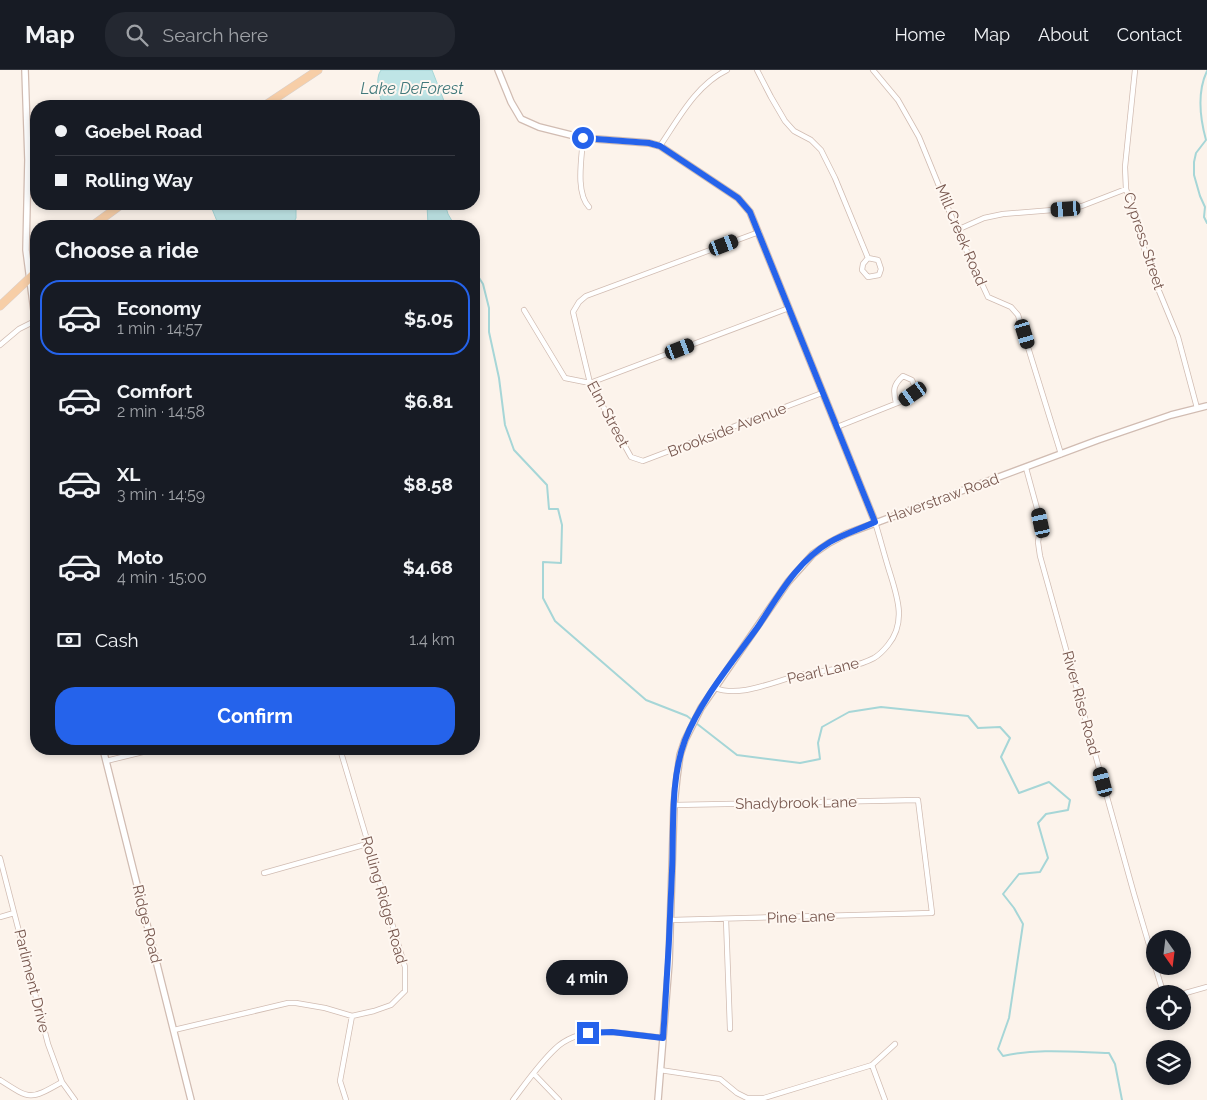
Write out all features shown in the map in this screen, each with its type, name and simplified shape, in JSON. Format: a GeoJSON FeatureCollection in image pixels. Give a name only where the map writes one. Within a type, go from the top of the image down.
{"type":"FeatureCollection","features":[{"type":"Feature","properties":{"kind":"main road"},"geometry":{"type":"LineString","coordinates":[[273,100],[318,70]]}},
{"type":"Feature","properties":{"kind":"main road"},"geometry":{"type":"LineString","coordinates":[[100,220],[114,210]]}},
{"type":"Feature","properties":{"kind":"main road"},"geometry":{"type":"LineString","coordinates":[[0,306],[29,278]]}},
{"type":"Feature","properties":{"kind":"street"},"geometry":{"type":"LineString","coordinates":[[25,70],[28,160],[26,242],[30,285]]}},
{"type":"Feature","properties":{"kind":"street"},"geometry":{"type":"LineString","coordinates":[[498,70],[511,102],[521,119],[539,127],[583,138],[649,143],[660,146],[738,198],[750,212],[875,522]]}},
{"type":"Feature","properties":{"kind":"street"},"geometry":{"type":"LineString","coordinates":[[660,146],[694,96],[708,83],[727,70]]}},
{"type":"Feature","properties":{"kind":"street"},"geometry":{"type":"LineString","coordinates":[[757,70],[785,121],[794,131],[811,140],[821,150],[835,178],[868,258]]}},
{"type":"Feature","properties":{"kind":"street","name":"Mill Creek Road"},"geometry":{"type":"LineString","coordinates":[[873,70],[898,100],[919,137],[956,230],[988,297],[1011,307],[1018,316],[1061,454]]}},
{"type":"Feature","properties":{"kind":"street","name":"Cypress Street"},"geometry":{"type":"LineString","coordinates":[[1135,70],[1125,166],[1126,189],[1152,274],[1178,337],[1197,408]]}},
{"type":"Feature","properties":{"kind":"street"},"geometry":{"type":"LineString","coordinates":[[583,138],[581,187],[584,202],[589,207]]}},
{"type":"Feature","properties":{"kind":"street"},"geometry":{"type":"LineString","coordinates":[[956,230],[984,218],[1003,214],[1082,206],[1126,189]]}},
{"type":"Feature","properties":{"kind":"street","name":"Elm Street"},"geometry":{"type":"LineString","coordinates":[[631,457],[590,383],[573,312],[579,302],[586,296],[759,232]]}},
{"type":"Feature","properties":{"kind":"street"},"geometry":{"type":"LineString","coordinates":[[868,258],[878,260],[881,269],[879,275],[868,277],[862,270],[863,264],[868,258]]}},
{"type":"Feature","properties":{"kind":"street"},"geometry":{"type":"LineString","coordinates":[[524,310],[565,378],[590,383],[789,308]]}},
{"type":"Feature","properties":{"kind":"street"},"geometry":{"type":"LineString","coordinates":[[0,345],[19,329],[30,326]]}},
{"type":"Feature","properties":{"kind":"street"},"geometry":{"type":"LineString","coordinates":[[837,426],[905,400],[913,394],[915,387],[912,380],[904,376],[896,382],[894,392],[896,403]]}},
{"type":"Feature","properties":{"kind":"street","name":"Brookside Avenue"},"geometry":{"type":"LineString","coordinates":[[631,457],[643,461],[652,459],[822,394]]}},
{"type":"Feature","properties":{"kind":"street","name":"Haverstraw Road"},"geometry":{"type":"LineString","coordinates":[[658,1100],[671,920],[674,805],[677,777],[685,740],[692,724],[715,688],[779,594],[813,554],[829,543],[875,522],[1171,415],[1207,406]]}},
{"type":"Feature","properties":{"kind":"street","name":"River Rise Road"},"geometry":{"type":"LineString","coordinates":[[1026,468],[1041,523],[1038,542],[1040,556],[1146,935]]}},
{"type":"Feature","properties":{"kind":"street","name":"Pearl Lane"},"geometry":{"type":"LineString","coordinates":[[715,688],[722,691],[732,691],[752,688],[801,675],[861,663],[874,658],[883,651],[897,630],[900,617],[899,603],[875,522]]}},
{"type":"Feature","properties":{"kind":"street","name":"Ridge Road"},"geometry":{"type":"LineString","coordinates":[[104,755],[190,1100]]}},
{"type":"Feature","properties":{"kind":"street"},"geometry":{"type":"LineString","coordinates":[[106,761],[130,755]]}},
{"type":"Feature","properties":{"kind":"street","name":"Rolling Ridge Road"},"geometry":{"type":"LineString","coordinates":[[174,1030],[288,1003],[325,1008],[352,1016],[391,1005],[406,991],[405,967],[342,755]]}},
{"type":"Feature","properties":{"kind":"street","name":"Shadybrook Lane"},"geometry":{"type":"LineString","coordinates":[[674,805],[918,800],[932,913]]}},
{"type":"Feature","properties":{"kind":"street"},"geometry":{"type":"LineString","coordinates":[[264,873],[368,844]]}},
{"type":"Feature","properties":{"kind":"street","name":"Parliment Drive"},"geometry":{"type":"LineString","coordinates":[[0,858],[48,1044],[62,1082],[75,1100]]}},
{"type":"Feature","properties":{"kind":"street"},"geometry":{"type":"LineString","coordinates":[[0,917],[14,913]]}},
{"type":"Feature","properties":{"kind":"street","name":"Pine Lane"},"geometry":{"type":"LineString","coordinates":[[671,920],[932,913]]}},
{"type":"Feature","properties":{"kind":"street"},"geometry":{"type":"LineString","coordinates":[[726,920],[730,1029]]}},
{"type":"Feature","properties":{"kind":"street"},"geometry":{"type":"LineString","coordinates":[[1191,991],[1207,987]]}},
{"type":"Feature","properties":{"kind":"street"},"geometry":{"type":"LineString","coordinates":[[346,1100],[340,1081],[352,1016]]}},
{"type":"Feature","properties":{"kind":"street"},"geometry":{"type":"LineString","coordinates":[[513,1100],[554,1050],[565,1041],[588,1033],[612,1032],[663,1038]]}},
{"type":"Feature","properties":{"kind":"street"},"geometry":{"type":"LineString","coordinates":[[660,1070],[720,1079],[737,1093],[747,1098],[764,1098],[872,1065],[895,1044]]}},
{"type":"Feature","properties":{"kind":"street"},"geometry":{"type":"LineString","coordinates":[[872,1065],[885,1100]]}},
{"type":"Feature","properties":{"kind":"street"},"geometry":{"type":"LineString","coordinates":[[534,1074],[559,1100]]}},
{"type":"Feature","properties":{"kind":"street"},"geometry":{"type":"LineString","coordinates":[[0,1080],[21,1094],[31,1097],[40,1095],[62,1082]]}},
{"type":"Feature","properties":{"kind":"water","name":"Lake DeForest"},"geometry":{"type":"Polygon","coordinates":[[[381,70],[432,70],[444,100],[381,100],[378,83],[381,70]]]}},
{"type":"Feature","properties":{"kind":"water"},"geometry":{"type":"Polygon","coordinates":[[[212,210],[296,210],[295,220],[217,220],[212,210]]]}},
{"type":"Feature","properties":{"kind":"water"},"geometry":{"type":"Polygon","coordinates":[[[427,210],[447,210],[452,220],[428,220],[427,210]]]}},
{"type":"Feature","properties":{"kind":"waterway"},"geometry":{"type":"LineString","coordinates":[[1207,71],[1200,105],[1206,140],[1196,153],[1194,162],[1194,175],[1205,207],[1204,217],[1207,223]]}},
{"type":"Feature","properties":{"kind":"waterway"},"geometry":{"type":"LineString","coordinates":[[480,279],[489,308],[489,332],[499,378],[505,425],[514,450],[547,485],[549,509],[558,509],[562,525],[561,563],[543,562],[543,598],[555,621],[646,700],[687,716],[737,755],[800,763],[820,759],[818,743],[822,727],[849,712],[881,707],[968,716],[978,728],[1000,727],[1010,738],[1001,757],[1019,793],[1049,782],[1070,800],[1068,810],[1046,814],[1038,823],[1048,858],[1040,872],[1019,874],[1003,894],[1023,924],[1009,1018],[998,1049],[1003,1056],[1042,1051],[1109,1053],[1115,1064],[1122,1100]]}},
{"type":"Feature","properties":{"kind":"route"},"geometry":{"type":"LineString","coordinates":[[583,138],[649,143],[660,146],[738,198],[750,212],[875,522],[829,543],[813,554],[800,568],[779,594],[701,708],[685,740],[680,755],[674,805],[669,963],[663,1038],[612,1032],[588,1033]]}}]}
